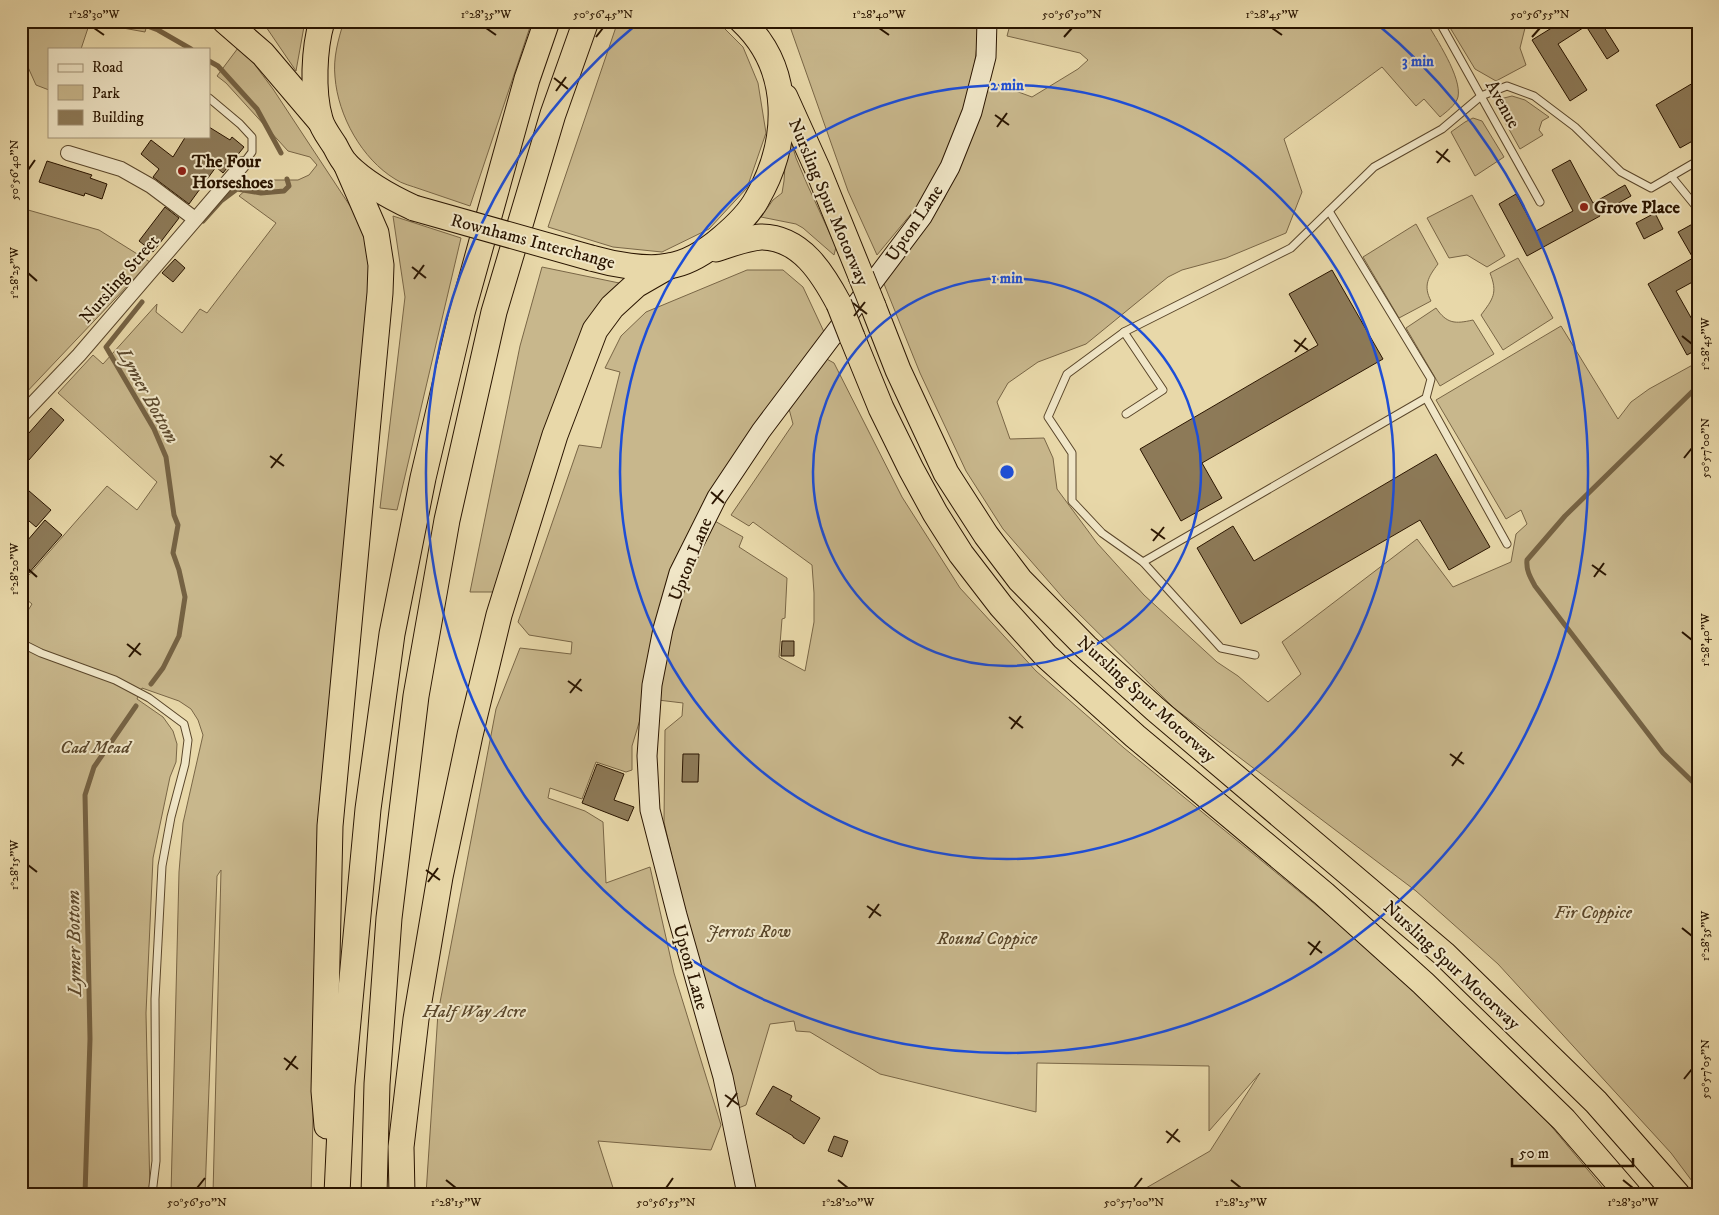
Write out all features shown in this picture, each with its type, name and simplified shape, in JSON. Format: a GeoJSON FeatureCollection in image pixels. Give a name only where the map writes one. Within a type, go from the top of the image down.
{"type":"FeatureCollection","features":[{"type":"Feature","properties":{"kind":"highway"},"geometry":{"type":"LineString","coordinates":[[225,21],[263,54],[320,120]]}},
{"type":"Feature","properties":{"kind":"highway","name":"Rownhams Interchange"},"geometry":{"type":"LineString","coordinates":[[322,21],[316,53],[316,86],[320,120],[346,164],[369,183],[394,199],[414,208],[590,258],[613,264],[669,266],[706,252],[737,225],[757,200],[775,161],[782,126],[780,86],[765,50],[742,21]]}},
{"type":"Feature","properties":{"kind":"highway"},"geometry":{"type":"LineString","coordinates":[[337,1194],[342,1085],[368,819],[392,634],[423,478],[462,313],[527,80],[547,21]]}},
{"type":"Feature","properties":{"kind":"highway"},"geometry":{"type":"LineString","coordinates":[[374,1194],[377,1084],[389,918],[416,696],[444,540],[494,312],[553,114],[586,21]]}},
{"type":"Feature","properties":{"kind":"highway"},"geometry":{"type":"LineString","coordinates":[[759,21],[765,50]]}},
{"type":"Feature","properties":{"kind":"highway","name":"Nursling Spur Motorway"},"geometry":{"type":"LineString","coordinates":[[780,86],[818,170],[898,370],[946,473],[986,535],[1020,580],[1086,647],[1155,708],[1444,954],[1596,1102],[1677,1194]]}},
{"type":"Feature","properties":{"kind":"highway"},"geometry":{"type":"LineString","coordinates":[[332,1194],[324,1091],[330,826],[381,264],[376,233],[346,164]]}},
{"type":"Feature","properties":{"kind":"highway","name":"Nursling Spur Motorway"},"geometry":{"type":"LineString","coordinates":[[706,252],[751,238],[768,238],[781,241],[799,250],[813,262],[823,274],[839,304],[881,408],[935,513],[962,554],[1001,606],[1046,656],[1136,736],[1324,894],[1423,983],[1564,1120],[1628,1194]]}},
{"type":"Feature","properties":{"kind":"highway"},"geometry":{"type":"LineString","coordinates":[[402,1194],[401,1147],[416,1018],[440,877],[470,735],[499,616],[555,435],[595,330],[612,307],[636,285],[669,266]]}},
{"type":"Feature","properties":{"kind":"street","name":"Upton Lane"},"geometry":{"type":"LineString","coordinates":[[747,1194],[723,1077],[677,915],[650,810],[647,756],[652,685],[663,629],[679,574],[717,497],[766,423],[922,217],[950,167],[972,112],[986,57],[987,21]]}},
{"type":"Feature","properties":{"kind":"street"},"geometry":{"type":"LineString","coordinates":[[68,153],[121,169],[151,186],[195,219]]}},
{"type":"Feature","properties":{"kind":"street","name":"Nursling Street"},"geometry":{"type":"LineString","coordinates":[[21,416],[79,355],[243,164]]}},
{"type":"Feature","properties":{"kind":"lane","name":"Avenue"},"geometry":{"type":"LineString","coordinates":[[1439,21],[1540,202]]}},
{"type":"Feature","properties":{"kind":"lane"},"geometry":{"type":"LineString","coordinates":[[1255,655],[1221,648],[1143,562],[1102,534],[1072,501],[1072,453],[1048,417],[1067,374],[1124,332],[1291,248],[1374,167],[1442,129],[1481,96],[1507,86],[1534,96],[1575,127],[1621,172],[1651,188],[1694,163],[1698,158]]}},
{"type":"Feature","properties":{"kind":"lane"},"geometry":{"type":"LineString","coordinates":[[210,99],[240,124],[252,137],[252,152],[243,164]]}},
{"type":"Feature","properties":{"kind":"lane"},"geometry":{"type":"LineString","coordinates":[[1671,176],[1698,209]]}},
{"type":"Feature","properties":{"kind":"lane"},"geometry":{"type":"LineString","coordinates":[[1329,211],[1431,379],[1426,398],[1507,544]]}},
{"type":"Feature","properties":{"kind":"lane"},"geometry":{"type":"LineString","coordinates":[[1124,332],[1163,390],[1126,414]]}},
{"type":"Feature","properties":{"kind":"lane"},"geometry":{"type":"LineString","coordinates":[[1143,562],[1426,398]]}},
{"type":"Feature","properties":{"kind":"lane"},"geometry":{"type":"LineString","coordinates":[[21,642],[41,653],[115,680],[149,698],[184,724],[186,729],[188,740],[185,764],[171,817],[162,866],[155,999],[156,1161],[152,1194]]}},
{"type":"Feature","properties":{"kind":"green space"},"geometry":{"type":"Polygon","coordinates":[[[21,21],[148,21],[145,32],[90,22],[81,48],[48,48],[48,90],[36,85],[27,65],[21,59],[21,21]]]}},
{"type":"Feature","properties":{"kind":"green space"},"geometry":{"type":"Polygon","coordinates":[[[262,21],[305,21],[296,71],[262,21]]]}},
{"type":"Feature","properties":{"kind":"green space"},"geometry":{"type":"Polygon","coordinates":[[[344,21],[532,21],[470,206],[398,181],[372,160],[362,148],[347,121],[337,92],[335,56],[344,21]]]}},
{"type":"Feature","properties":{"kind":"green space"},"geometry":{"type":"Polygon","coordinates":[[[618,21],[717,21],[743,47],[758,83],[766,133],[747,188],[709,229],[662,252],[613,247],[548,227],[618,21]]]}},
{"type":"Feature","properties":{"kind":"green space"},"geometry":{"type":"Polygon","coordinates":[[[788,21],[980,21],[973,77],[966,102],[938,172],[920,203],[877,255],[848,191],[788,21]]]}},
{"type":"Feature","properties":{"kind":"green space","name":"Fir Coppice"},"geometry":{"type":"Polygon","coordinates":[[[1011,21],[1426,21],[1442,48],[1456,79],[1458,89],[1457,100],[1440,117],[1424,99],[1416,106],[1382,67],[1284,139],[1302,192],[1286,233],[1226,258],[1182,270],[1168,277],[1086,344],[1038,362],[1008,383],[997,402],[1010,439],[1044,438],[1053,458],[1057,489],[1097,543],[1144,595],[1217,662],[1238,676],[1268,702],[1301,674],[1282,642],[1417,539],[1453,587],[1511,562],[1516,534],[1527,524],[1521,510],[1506,519],[1436,400],[1561,326],[1618,419],[1631,402],[1649,389],[1698,362],[1698,1189],[1671,1153],[1498,964],[1416,891],[1174,708],[1064,599],[1003,529],[966,471],[920,373],[882,279],[944,199],[991,82],[1032,97],[1078,69],[1088,60],[1080,53],[1007,36],[1011,21]]]}},
{"type":"Feature","properties":{"kind":"green space"},"geometry":{"type":"Polygon","coordinates":[[[1446,21],[1525,21],[1520,48],[1526,65],[1496,81],[1475,69],[1446,21]]]}},
{"type":"Feature","properties":{"kind":"green space","name":"Cad Mead"},"geometry":{"type":"Polygon","coordinates":[[[238,48],[252,61],[273,89],[356,215],[364,233],[371,267],[314,1080],[311,1194],[213,1194],[221,870],[217,876],[205,1194],[171,1194],[179,872],[183,823],[203,735],[198,720],[191,709],[179,701],[142,688],[137,699],[163,717],[173,731],[177,744],[176,762],[170,777],[153,858],[146,1013],[150,1194],[21,1194],[21,622],[32,604],[21,595],[21,584],[107,486],[137,510],[157,482],[58,393],[93,355],[103,364],[157,304],[156,312],[182,333],[200,309],[207,313],[276,223],[239,196],[257,180],[298,180],[309,175],[317,165],[310,157],[288,151],[226,83],[217,76],[238,48]]]}},
{"type":"Feature","properties":{"kind":"green space"},"geometry":{"type":"Polygon","coordinates":[[[1512,96],[1525,100],[1549,117],[1542,121],[1539,130],[1543,135],[1520,149],[1496,106],[1500,99],[1512,96]]]}},
{"type":"Feature","properties":{"kind":"green space"},"geometry":{"type":"Polygon","coordinates":[[[1473,118],[1482,121],[1504,157],[1475,176],[1451,132],[1473,118]]]}},
{"type":"Feature","properties":{"kind":"green space"},"geometry":{"type":"Polygon","coordinates":[[[790,138],[796,158],[836,247],[834,255],[796,224],[761,217],[773,200],[782,193],[786,149],[790,138]]]}},
{"type":"Feature","properties":{"kind":"green space"},"geometry":{"type":"Polygon","coordinates":[[[1472,195],[1505,256],[1487,267],[1467,255],[1449,258],[1427,218],[1472,195]]]}},
{"type":"Feature","properties":{"kind":"green space"},"geometry":{"type":"Polygon","coordinates":[[[21,208],[99,230],[150,262],[21,398],[21,208]]]}},
{"type":"Feature","properties":{"kind":"green space"},"geometry":{"type":"Polygon","coordinates":[[[393,216],[461,238],[397,510],[380,508],[405,297],[393,216]]]}},
{"type":"Feature","properties":{"kind":"green space"},"geometry":{"type":"Polygon","coordinates":[[[1416,224],[1438,264],[1427,286],[1431,301],[1399,318],[1363,257],[1416,224]]]}},
{"type":"Feature","properties":{"kind":"green space"},"geometry":{"type":"Polygon","coordinates":[[[1518,258],[1553,318],[1503,350],[1481,315],[1493,296],[1494,286],[1490,273],[1518,258]]]}},
{"type":"Feature","properties":{"kind":"green space"},"geometry":{"type":"Polygon","coordinates":[[[542,267],[624,284],[496,592],[470,592],[520,346],[542,267]]]}},
{"type":"Feature","properties":{"kind":"green space","name":"Half Way Acre"},"geometry":{"type":"Polygon","coordinates":[[[747,270],[783,270],[803,287],[825,334],[710,492],[672,565],[651,645],[642,713],[632,746],[632,770],[626,772],[596,762],[582,799],[550,788],[548,798],[585,811],[603,822],[606,883],[650,867],[674,973],[721,1125],[711,1150],[598,1141],[615,1194],[426,1194],[438,1013],[496,709],[520,648],[571,654],[572,642],[529,635],[518,622],[579,445],[601,448],[620,372],[605,368],[621,336],[646,312],[747,270]]]}},
{"type":"Feature","properties":{"kind":"green space"},"geometry":{"type":"Polygon","coordinates":[[[1436,308],[1444,317],[1452,322],[1473,320],[1494,354],[1440,386],[1406,328],[1436,308]]]}},
{"type":"Feature","properties":{"kind":"green space"},"geometry":{"type":"Polygon","coordinates":[[[823,357],[834,363],[902,497],[960,588],[1036,671],[1124,748],[1411,983],[1536,1108],[1608,1194],[1141,1194],[1146,1188],[1210,1151],[1260,1073],[1209,1131],[1209,1066],[1037,1063],[1036,1112],[880,1074],[810,1032],[796,1031],[794,1021],[770,1024],[746,1105],[736,1109],[702,988],[664,822],[665,730],[682,716],[683,703],[658,700],[665,654],[685,583],[713,520],[743,537],[739,547],[787,578],[785,618],[782,619],[779,657],[805,671],[814,622],[812,565],[753,522],[749,526],[731,515],[793,424],[788,405],[823,357]]]}},
{"type":"Feature","properties":{"kind":"building"},"geometry":{"type":"Polygon","coordinates":[[[1563,21],[1600,21],[1619,51],[1607,59],[1586,26],[1558,44],[1587,90],[1570,101],[1532,40],[1563,21]]]}},
{"type":"Feature","properties":{"kind":"building"},"geometry":{"type":"Polygon","coordinates":[[[1698,80],[1698,138],[1680,148],[1656,105],[1698,80]]]}},
{"type":"Feature","properties":{"kind":"building"},"geometry":{"type":"Polygon","coordinates":[[[210,128],[230,140],[232,137],[244,147],[223,173],[216,167],[189,204],[153,177],[159,169],[141,154],[151,140],[173,157],[185,138],[210,138],[210,128]]]}},
{"type":"Feature","properties":{"kind":"building","name":"Grove Place"},"geometry":{"type":"Polygon","coordinates":[[[1570,160],[1593,203],[1625,185],[1631,196],[1599,214],[1600,216],[1527,256],[1499,204],[1516,194],[1536,231],[1573,211],[1552,170],[1570,160]]]}},
{"type":"Feature","properties":{"kind":"building"},"geometry":{"type":"Polygon","coordinates":[[[47,161],[92,175],[90,178],[107,184],[102,199],[85,193],[84,196],[39,182],[47,161]]]}},
{"type":"Feature","properties":{"kind":"building"},"geometry":{"type":"Polygon","coordinates":[[[165,207],[179,218],[153,252],[139,241],[165,207]]]}},
{"type":"Feature","properties":{"kind":"building"},"geometry":{"type":"Polygon","coordinates":[[[1655,213],[1663,229],[1644,239],[1636,223],[1655,213]]]}},
{"type":"Feature","properties":{"kind":"building"},"geometry":{"type":"Polygon","coordinates":[[[1698,221],[1698,279],[1676,291],[1698,330],[1698,349],[1687,355],[1648,284],[1693,258],[1678,232],[1698,221]]]}},
{"type":"Feature","properties":{"kind":"building"},"geometry":{"type":"Polygon","coordinates":[[[175,259],[185,268],[173,282],[162,273],[175,259]]]}},
{"type":"Feature","properties":{"kind":"building"},"geometry":{"type":"Polygon","coordinates":[[[1332,270],[1383,359],[1202,463],[1222,498],[1181,521],[1140,449],[1318,345],[1289,294],[1332,270]]]}},
{"type":"Feature","properties":{"kind":"building"},"geometry":{"type":"Polygon","coordinates":[[[51,408],[64,420],[21,469],[21,442],[51,408]]]}},
{"type":"Feature","properties":{"kind":"building"},"geometry":{"type":"Polygon","coordinates":[[[1436,454],[1490,547],[1449,570],[1420,520],[1241,624],[1197,548],[1233,526],[1254,561],[1436,454]]]}},
{"type":"Feature","properties":{"kind":"building"},"geometry":{"type":"Polygon","coordinates":[[[21,484],[51,510],[36,527],[21,514],[21,484]]]}},
{"type":"Feature","properties":{"kind":"building"},"geometry":{"type":"Polygon","coordinates":[[[45,520],[62,535],[21,582],[21,548],[45,520]]]}},
{"type":"Feature","properties":{"kind":"building"},"geometry":{"type":"Polygon","coordinates":[[[782,641],[794,641],[794,656],[781,656],[782,641]]]}},
{"type":"Feature","properties":{"kind":"building"},"geometry":{"type":"Polygon","coordinates":[[[683,754],[699,754],[698,782],[682,782],[683,754]]]}},
{"type":"Feature","properties":{"kind":"building"},"geometry":{"type":"Polygon","coordinates":[[[597,764],[624,774],[614,800],[634,807],[628,821],[582,803],[597,764]]]}},
{"type":"Feature","properties":{"kind":"building"},"geometry":{"type":"Polygon","coordinates":[[[773,1086],[792,1096],[790,1100],[820,1118],[804,1144],[756,1114],[773,1086]]]}},
{"type":"Feature","properties":{"kind":"building"},"geometry":{"type":"Polygon","coordinates":[[[834,1136],[848,1141],[842,1157],[828,1151],[834,1136]]]}},
{"type":"Feature","properties":{"kind":"waterway","name":"Lymer Bottom"},"geometry":{"type":"LineString","coordinates":[[134,21],[158,30],[189,48]]}},
{"type":"Feature","properties":{"kind":"waterway","name":"Lymer Bottom"},"geometry":{"type":"LineString","coordinates":[[210,62],[218,66],[257,109],[281,153]]}},
{"type":"Feature","properties":{"kind":"waterway","name":"Lymer Bottom"},"geometry":{"type":"LineString","coordinates":[[203,221],[221,201],[237,189],[261,193],[284,191],[289,186],[287,179]]}},
{"type":"Feature","properties":{"kind":"waterway","name":"Lymer Bottom"},"geometry":{"type":"LineString","coordinates":[[142,302],[106,347],[154,429],[166,457],[174,515],[178,525],[173,553],[185,597],[179,636],[163,668],[151,684]]}},
{"type":"Feature","properties":{"kind":"waterway"},"geometry":{"type":"LineString","coordinates":[[1698,386],[1565,516],[1527,560],[1527,567],[1535,586],[1663,753],[1698,787]]}},
{"type":"Feature","properties":{"kind":"waterway","name":"Lymer Bottom"},"geometry":{"type":"LineString","coordinates":[[85,1194],[90,1039],[85,795],[94,767],[136,706]]}},
{"type":"Feature","properties":{"kind":"place","name":"The Four Horseshoes"},"geometry":{"type":"Point","coordinates":[182,171]}},
{"type":"Feature","properties":{"kind":"place","name":"Grove Place"},"geometry":{"type":"Point","coordinates":[1584,207]}},
{"type":"Feature","properties":{"kind":"park label","name":"Jerrots Row"},"geometry":{"type":"Point","coordinates":[749,931]}},
{"type":"Feature","properties":{"kind":"park label","name":"Round Coppice"},"geometry":{"type":"Point","coordinates":[987,938]}}]}
